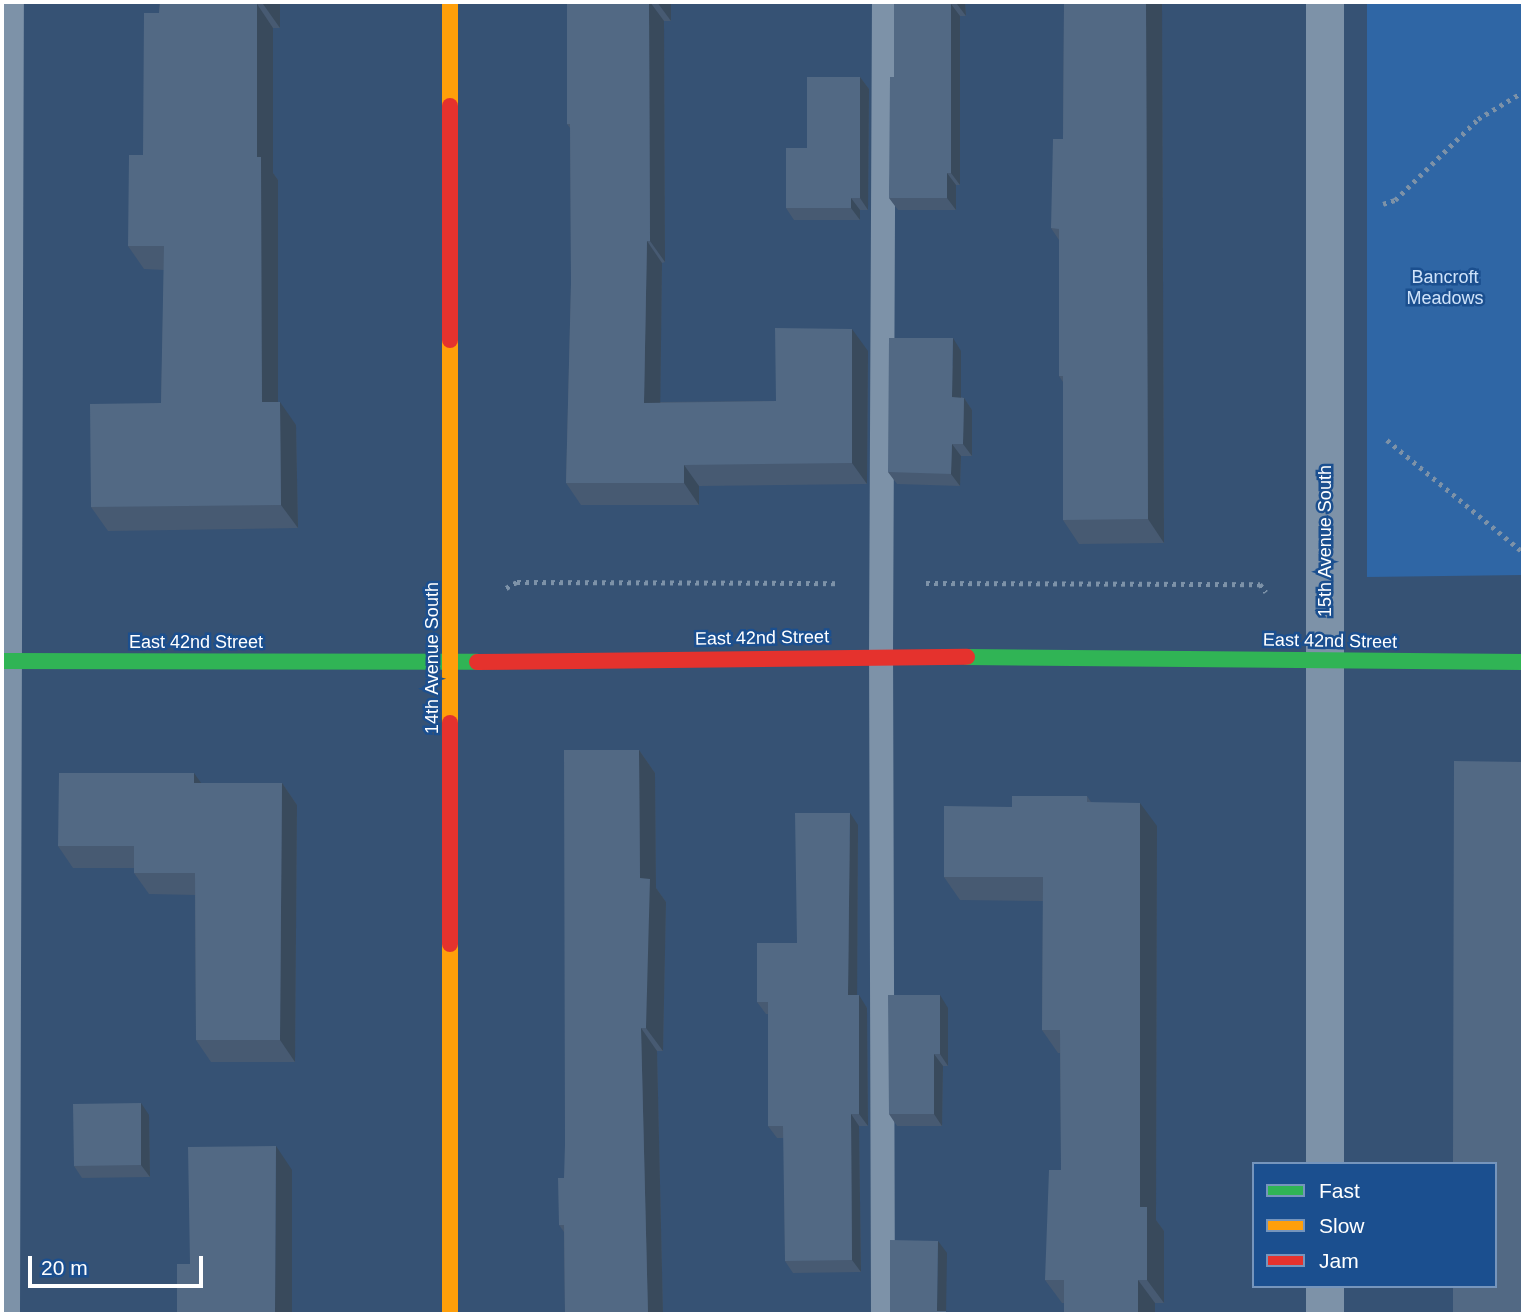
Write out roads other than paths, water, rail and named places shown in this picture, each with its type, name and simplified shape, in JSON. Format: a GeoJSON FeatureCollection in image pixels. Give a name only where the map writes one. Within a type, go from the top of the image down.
{"type":"FeatureCollection","features":[{"type":"Feature","properties":{"kind":"street","name":"14th Avenue South"},"geometry":{"type":"LineString","coordinates":[[450,2],[450,1314]]}},
{"type":"Feature","properties":{"kind":"street","name":"15th Avenue South"},"geometry":{"type":"LineString","coordinates":[[1325,2],[1325,1162]]}},
{"type":"Feature","properties":{"kind":"street","name":"East 42nd Street"},"geometry":{"type":"LineString","coordinates":[[6,661],[451,661],[881,656],[1523,662]]}},
{"type":"Feature","properties":{"kind":"street"},"geometry":{"type":"LineString","coordinates":[[1325,1288],[1325,1314]]}},
{"type":"Feature","properties":{"kind":"lane"},"geometry":{"type":"LineString","coordinates":[[8,1314],[6,661],[12,2]]}},
{"type":"Feature","properties":{"kind":"lane"},"geometry":{"type":"LineString","coordinates":[[883,1314],[881,656],[884,2]]}},
{"type":"Feature","properties":{"kind":"park label","name":"Bancroft Meadows"},"geometry":{"type":"Point","coordinates":[1445,288]}}]}
